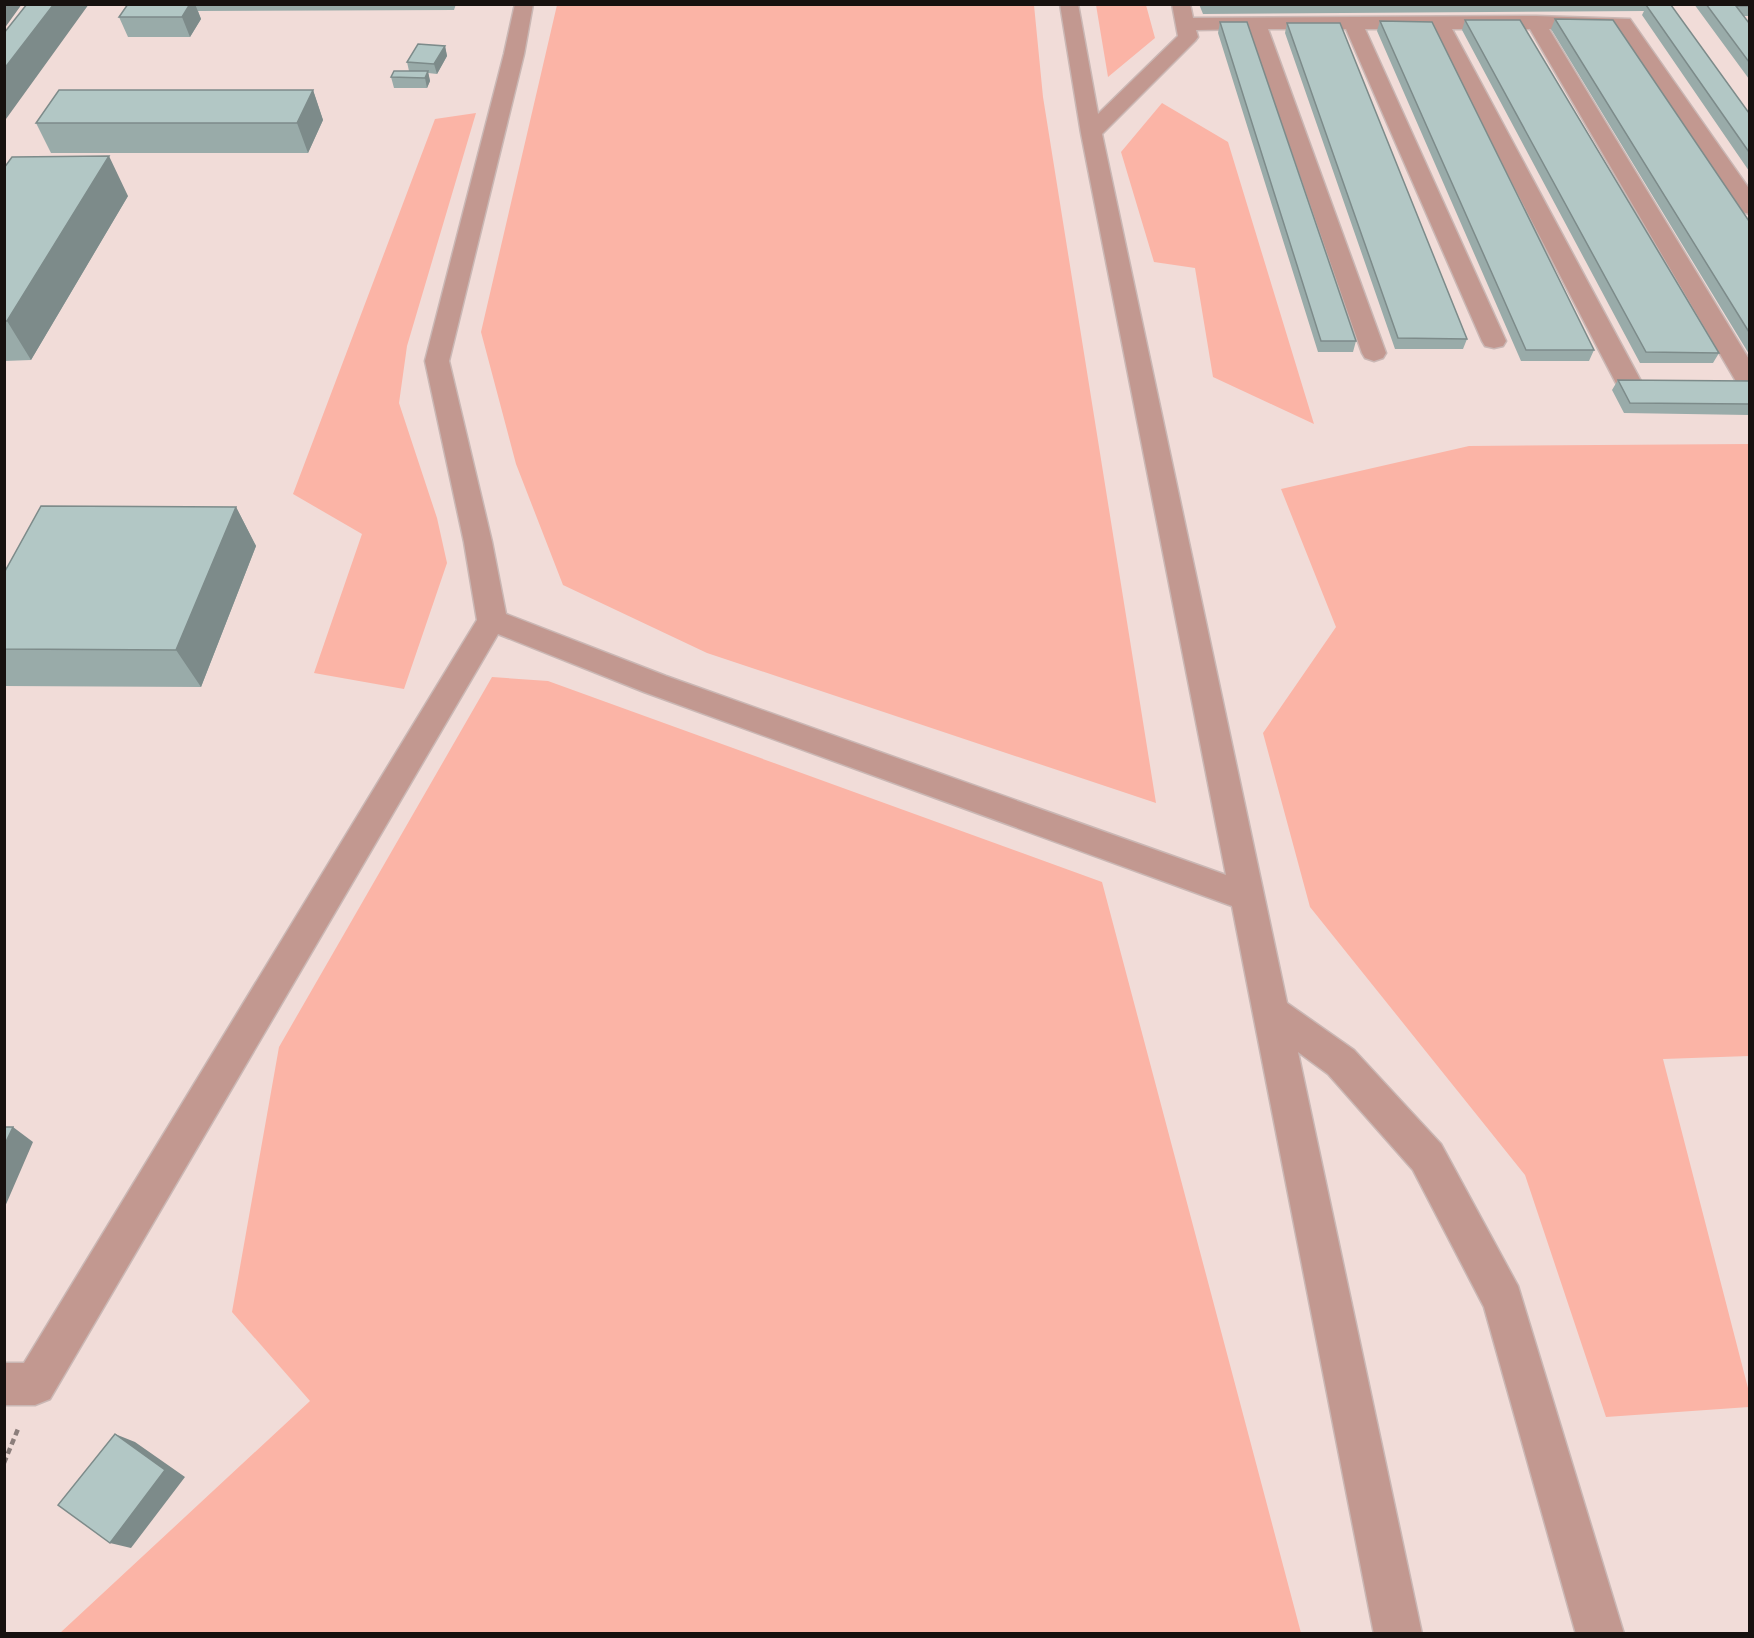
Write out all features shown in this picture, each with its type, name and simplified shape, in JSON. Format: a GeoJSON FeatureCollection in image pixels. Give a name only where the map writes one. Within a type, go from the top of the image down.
{"type":"FeatureCollection","features":[{"type":"Feature","properties":{"kind":"street"},"geometry":{"type":"LineString","coordinates":[[4,1384],[35,1384],[492,620],[478,542],[437,361],[514,54],[524,4]]}},
{"type":"Feature","properties":{"kind":"street"},"geometry":{"type":"LineString","coordinates":[[1069,4],[1090,133],[1398,1634]]}},
{"type":"Feature","properties":{"kind":"street"},"geometry":{"type":"LineString","coordinates":[[1090,133],[1188,37],[1183,14],[1256,23],[1623,23],[1749,207]]}},
{"type":"Feature","properties":{"kind":"street"},"geometry":{"type":"LineString","coordinates":[[1536,22],[1749,383]]}},
{"type":"Feature","properties":{"kind":"street"},"geometry":{"type":"LineString","coordinates":[[1256,23],[1374,353]]}},
{"type":"Feature","properties":{"kind":"street"},"geometry":{"type":"LineString","coordinates":[[1439,23],[1629,383]]}},
{"type":"Feature","properties":{"kind":"street"},"geometry":{"type":"LineString","coordinates":[[1353,24],[1494,341]]}},
{"type":"Feature","properties":{"kind":"street"},"geometry":{"type":"LineString","coordinates":[[492,620],[655,684],[1247,897]]}},
{"type":"Feature","properties":{"kind":"street"},"geometry":{"type":"LineString","coordinates":[[1271,1012],[1341,1062],[1427,1156],[1503,1301],[1600,1634]]}},
{"type":"Feature","properties":{"kind":"shaded area"},"geometry":{"type":"Polygon","coordinates":[[[557,5],[1034,5],[1043,97],[1156,803],[707,653],[563,585],[516,464],[481,332],[557,5]]]}},
{"type":"Feature","properties":{"kind":"shaded area"},"geometry":{"type":"Polygon","coordinates":[[[1096,5],[1146,5],[1155,38],[1108,77],[1096,5]]]}},
{"type":"Feature","properties":{"kind":"shaded area"},"geometry":{"type":"Polygon","coordinates":[[[1162,103],[1228,142],[1314,424],[1213,377],[1195,268],[1154,262],[1121,152],[1162,103]]]}},
{"type":"Feature","properties":{"kind":"shaded area"},"geometry":{"type":"Polygon","coordinates":[[[476,113],[407,346],[399,403],[437,518],[447,563],[404,689],[314,673],[362,534],[293,494],[435,119],[476,113]]]}},
{"type":"Feature","properties":{"kind":"shaded area"},"geometry":{"type":"Polygon","coordinates":[[[1749,444],[1749,1056],[1663,1059],[1749,1392],[1749,1407],[1606,1417],[1525,1175],[1310,907],[1263,733],[1336,627],[1281,489],[1469,446],[1749,444]]]}},
{"type":"Feature","properties":{"kind":"shaded area"},"geometry":{"type":"Polygon","coordinates":[[[492,677],[548,681],[1102,882],[1301,1633],[60,1633],[310,1401],[232,1312],[279,1047],[492,677]]]}},
{"type":"Feature","properties":{"kind":"building"},"geometry":{"type":"Polygon","coordinates":[[[27,4],[54,4],[4,69],[4,33],[27,4]]]}},
{"type":"Feature","properties":{"kind":"building"},"geometry":{"type":"Polygon","coordinates":[[[128,4],[190,4],[182,17],[119,17],[128,4]]]}},
{"type":"Feature","properties":{"kind":"building"},"geometry":{"type":"Polygon","coordinates":[[[1706,4],[1749,4],[1749,6],[1736,6],[1749,23],[1749,62],[1706,4]]]}},
{"type":"Feature","properties":{"kind":"building"},"geometry":{"type":"Polygon","coordinates":[[[1646,5],[1671,5],[1749,113],[1749,152],[1646,5]]]}},
{"type":"Feature","properties":{"kind":"building"},"geometry":{"type":"Polygon","coordinates":[[[1555,19],[1613,20],[1749,221],[1749,332],[1555,19]]]}},
{"type":"Feature","properties":{"kind":"building"},"geometry":{"type":"Polygon","coordinates":[[[1465,20],[1520,20],[1719,353],[1646,352],[1465,20]]]}},
{"type":"Feature","properties":{"kind":"building"},"geometry":{"type":"Polygon","coordinates":[[[1380,21],[1432,22],[1594,350],[1526,350],[1380,21]]]}},
{"type":"Feature","properties":{"kind":"building"},"geometry":{"type":"Polygon","coordinates":[[[1220,22],[1247,22],[1356,341],[1321,341],[1220,22]]]}},
{"type":"Feature","properties":{"kind":"building"},"geometry":{"type":"Polygon","coordinates":[[[1287,23],[1340,23],[1467,339],[1398,338],[1287,23]]]}},
{"type":"Feature","properties":{"kind":"building"},"geometry":{"type":"Polygon","coordinates":[[[418,44],[445,46],[434,64],[407,62],[418,44]]]}},
{"type":"Feature","properties":{"kind":"building"},"geometry":{"type":"Polygon","coordinates":[[[394,71],[428,71],[425,78],[391,77],[394,71]]]}},
{"type":"Feature","properties":{"kind":"building"},"geometry":{"type":"Polygon","coordinates":[[[59,90],[313,90],[297,123],[36,123],[59,90]]]}},
{"type":"Feature","properties":{"kind":"building"},"geometry":{"type":"Polygon","coordinates":[[[109,156],[7,321],[4,321],[4,168],[12,157],[109,156]]]}},
{"type":"Feature","properties":{"kind":"building"},"geometry":{"type":"Polygon","coordinates":[[[1618,380],[1749,381],[1749,404],[1630,403],[1618,380]]]}},
{"type":"Feature","properties":{"kind":"building"},"geometry":{"type":"Polygon","coordinates":[[[41,506],[236,507],[176,650],[4,649],[4,573],[41,506]]]}},
{"type":"Feature","properties":{"kind":"building"},"geometry":{"type":"Polygon","coordinates":[[[4,1127],[13,1127],[4,1146],[4,1127]]]}},
{"type":"Feature","properties":{"kind":"building"},"geometry":{"type":"Polygon","coordinates":[[[115,1434],[165,1470],[110,1543],[58,1505],[115,1434]]]}}]}
